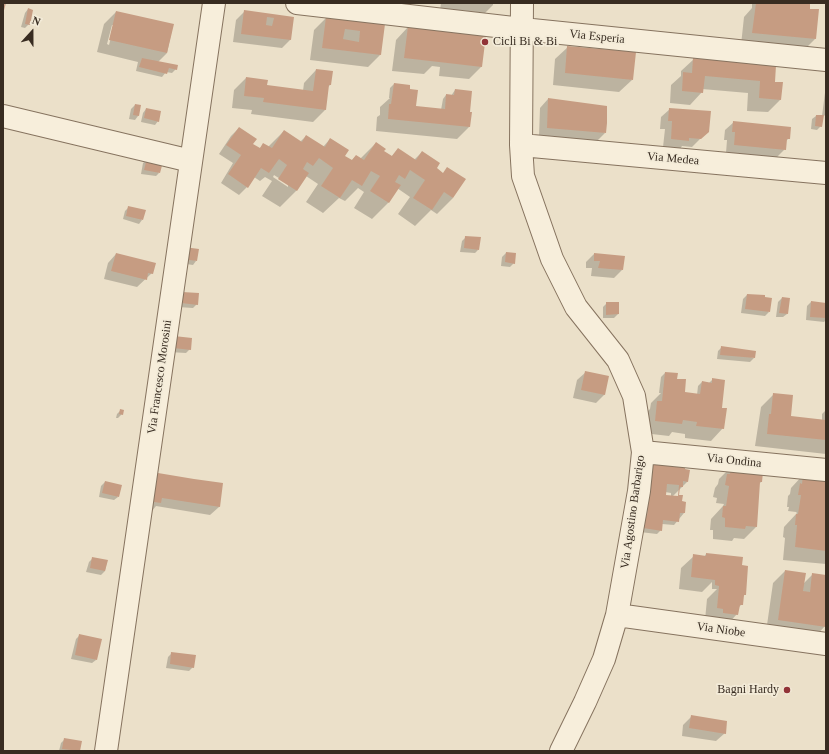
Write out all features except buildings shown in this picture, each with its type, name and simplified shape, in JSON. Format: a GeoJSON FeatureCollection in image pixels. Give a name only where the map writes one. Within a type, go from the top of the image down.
{"type":"FeatureCollection","features":[{"type":"Feature","properties":{"kind":"street","name":"Via Francesco Morosini"},"geometry":{"type":"LineString","coordinates":[[106,751],[214,3]]}},
{"type":"Feature","properties":{"kind":"street","name":"Via Esperia"},"geometry":{"type":"LineString","coordinates":[[297,3],[522,29],[826,60]]}},
{"type":"Feature","properties":{"kind":"street","name":"Via Agostino Barbarigo"},"geometry":{"type":"LineString","coordinates":[[522,3],[521,145],[523,176],[552,259],[576,307],[618,360],[634,396],[643,452],[639,491],[617,615],[604,659],[561,751]]}},
{"type":"Feature","properties":{"kind":"street"},"geometry":{"type":"LineString","coordinates":[[3,116],[191,161]]}},
{"type":"Feature","properties":{"kind":"street","name":"Via Medea"},"geometry":{"type":"LineString","coordinates":[[521,145],[826,173]]}},
{"type":"Feature","properties":{"kind":"street","name":"Via Ondina"},"geometry":{"type":"LineString","coordinates":[[643,452],[826,470]]}},
{"type":"Feature","properties":{"kind":"street","name":"Via Niobe"},"geometry":{"type":"LineString","coordinates":[[617,615],[826,644]]}},
{"type":"Feature","properties":{"kind":"place","name":"Cicli Bi & Bi"},"geometry":{"type":"Point","coordinates":[485,42]}},
{"type":"Feature","properties":{"kind":"place","name":"Bagni Hardy"},"geometry":{"type":"Point","coordinates":[787,690]}}]}
